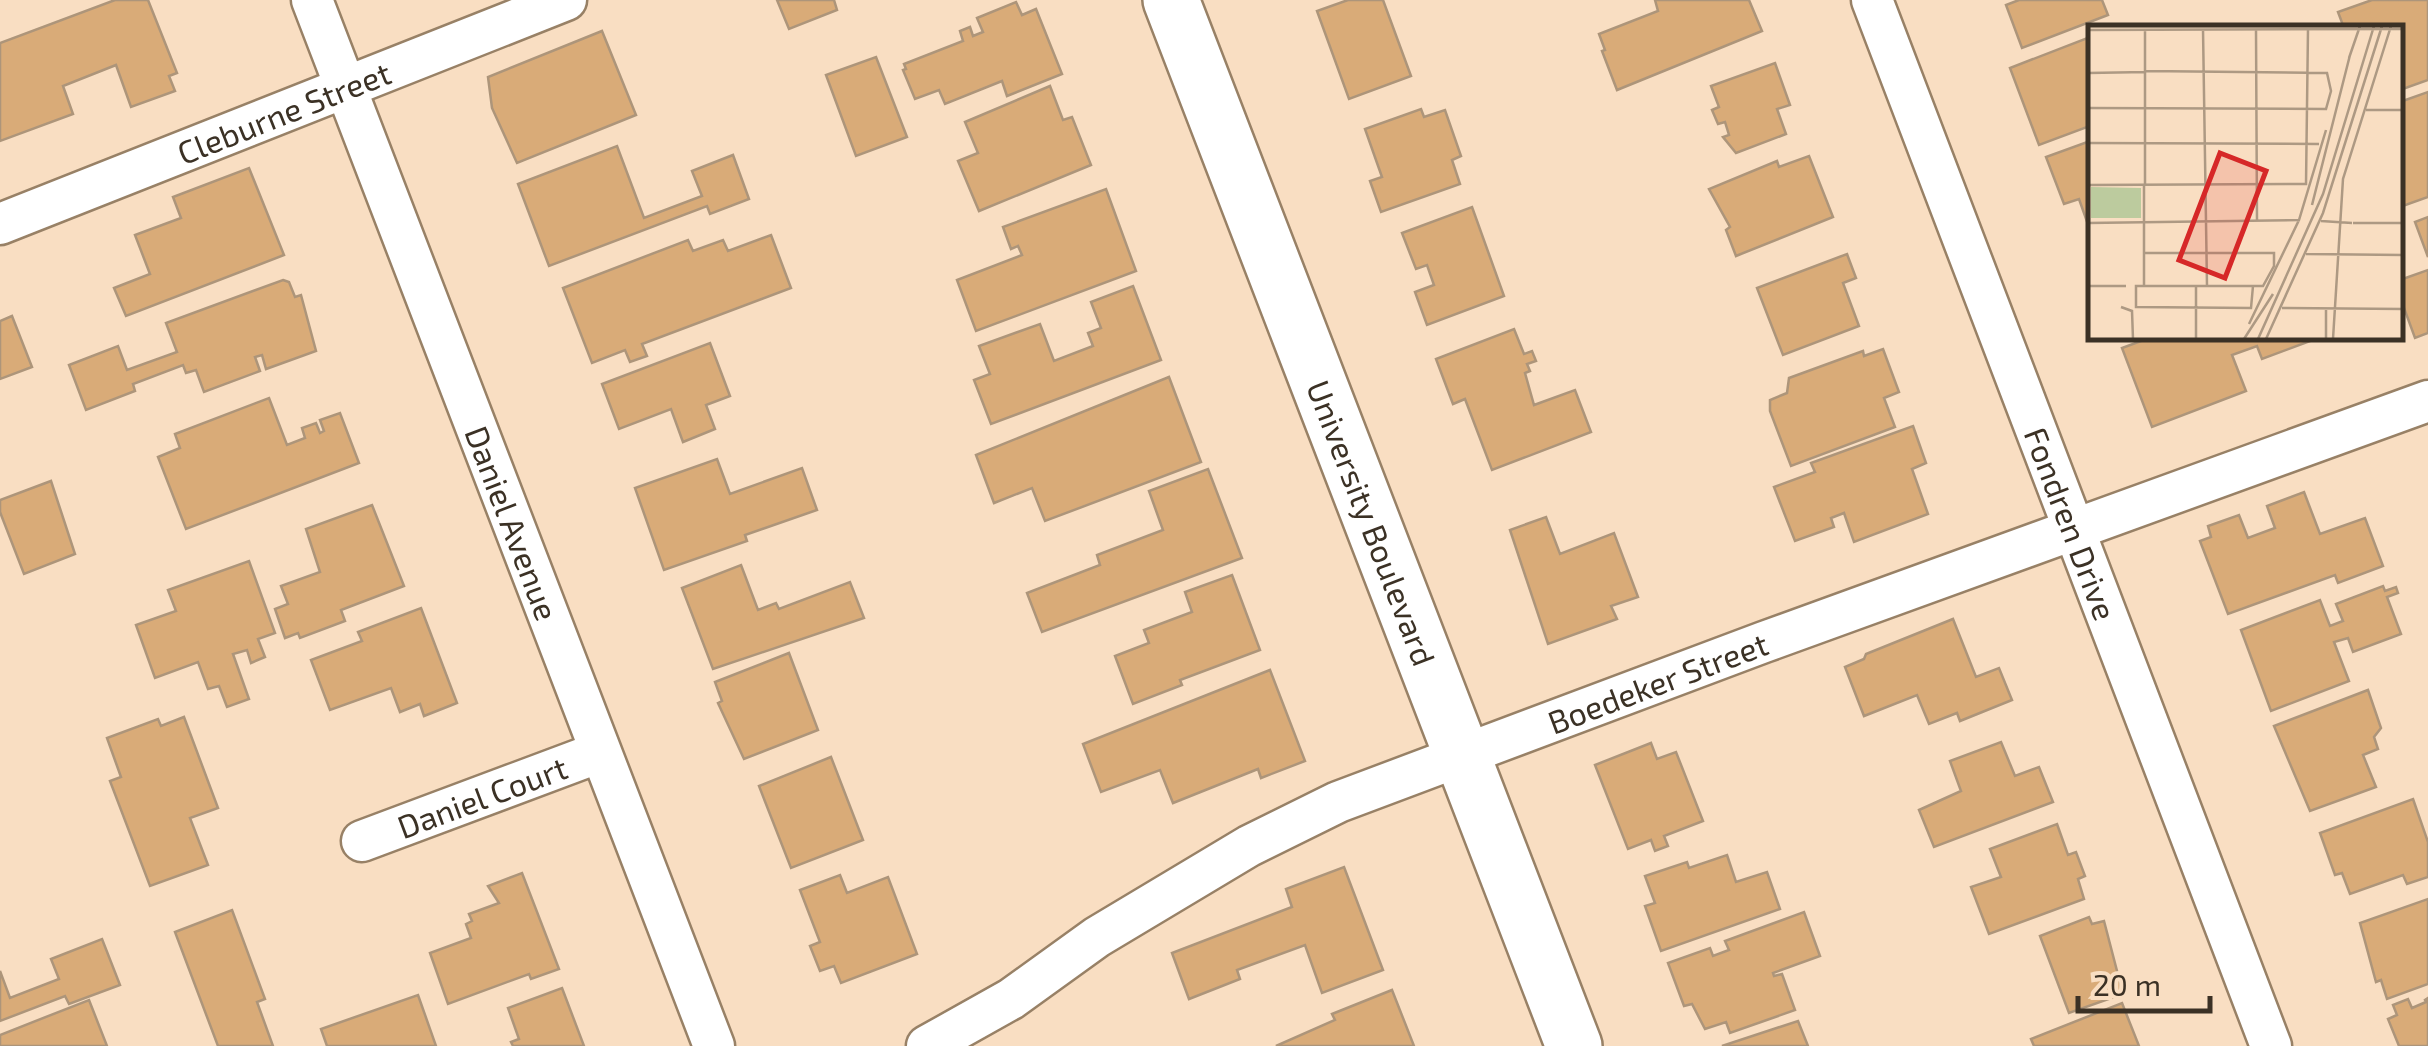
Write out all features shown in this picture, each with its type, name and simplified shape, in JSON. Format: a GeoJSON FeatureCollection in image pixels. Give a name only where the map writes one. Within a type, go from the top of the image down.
{"type":"FeatureCollection","features":[{"type":"Feature","properties":{"kind":"street","name":"Daniel Avenue"},"geometry":{"type":"LineString","coordinates":[[312,0],[714,1046]]}},
{"type":"Feature","properties":{"kind":"street","name":"Cleburne Street"},"geometry":{"type":"LineString","coordinates":[[0,224],[566,0]]}},
{"type":"Feature","properties":{"kind":"street","name":"University Boulevard"},"geometry":{"type":"LineString","coordinates":[[1171,0],[1574,1046]]}},
{"type":"Feature","properties":{"kind":"street","name":"Fondren Drive"},"geometry":{"type":"LineString","coordinates":[[1872,0],[2271,1046]]}},
{"type":"Feature","properties":{"kind":"street","name":"Boedeker Street"},"geometry":{"type":"LineString","coordinates":[[927,1046],[1012,999],[1097,937],[1249,846],[1338,802],[1764,642],[2428,401]]}},
{"type":"Feature","properties":{"kind":"street","name":"Daniel Court"},"geometry":{"type":"LineString","coordinates":[[362,841],[600,752]]}},
{"type":"Feature","properties":{"kind":"building"},"geometry":{"type":"Polygon","coordinates":[[[115,0],[148,0],[177,73],[169,76],[175,91],[131,107],[116,65],[63,86],[73,114],[0,141],[0,43],[115,0]]]}},
{"type":"Feature","properties":{"kind":"building"},"geometry":{"type":"Polygon","coordinates":[[[777,0],[834,0],[837,10],[789,29],[777,0]]]}},
{"type":"Feature","properties":{"kind":"building"},"geometry":{"type":"Polygon","coordinates":[[[1348,0],[1383,0],[1411,76],[1349,99],[1317,11],[1348,0]]]}},
{"type":"Feature","properties":{"kind":"building"},"geometry":{"type":"Polygon","coordinates":[[[1655,0],[1749,0],[1762,31],[1617,90],[1599,34],[1658,11],[1655,0]]]}},
{"type":"Feature","properties":{"kind":"building"},"geometry":{"type":"Polygon","coordinates":[[[2019,0],[2102,0],[2108,15],[2022,48],[2006,5],[2019,0]]]}},
{"type":"Feature","properties":{"kind":"building"},"geometry":{"type":"Polygon","coordinates":[[[2372,0],[2428,0],[2428,80],[2403,89],[2403,25],[2343,25],[2338,12],[2372,0]]]}},
{"type":"Feature","properties":{"kind":"building"},"geometry":{"type":"Polygon","coordinates":[[[1016,2],[1022,15],[1036,9],[1062,74],[1007,96],[1002,81],[945,104],[939,90],[915,99],[904,64],[963,41],[960,31],[970,27],[973,36],[983,32],[977,18],[1016,2]]]}},
{"type":"Feature","properties":{"kind":"building"},"geometry":{"type":"Polygon","coordinates":[[[602,31],[636,115],[517,163],[492,108],[488,77],[602,31]]]}},
{"type":"Feature","properties":{"kind":"building"},"geometry":{"type":"Polygon","coordinates":[[[2088,38],[2088,127],[2039,145],[2010,68],[2088,38]]]}},
{"type":"Feature","properties":{"kind":"building"},"geometry":{"type":"Polygon","coordinates":[[[876,57],[907,137],[856,156],[826,75],[876,57]]]}},
{"type":"Feature","properties":{"kind":"building"},"geometry":{"type":"Polygon","coordinates":[[[1775,63],[1790,105],[1777,109],[1786,134],[1736,153],[1723,137],[1729,135],[1725,122],[1718,124],[1712,110],[1719,107],[1711,86],[1775,63]]]}},
{"type":"Feature","properties":{"kind":"building"},"geometry":{"type":"Polygon","coordinates":[[[1050,86],[1063,120],[1072,117],[1091,165],[979,211],[958,161],[978,153],[965,122],[1050,86]]]}},
{"type":"Feature","properties":{"kind":"building"},"geometry":{"type":"Polygon","coordinates":[[[2428,92],[2428,197],[2403,206],[2403,101],[2428,92]]]}},
{"type":"Feature","properties":{"kind":"building"},"geometry":{"type":"Polygon","coordinates":[[[1421,109],[1424,117],[1445,110],[1461,156],[1452,160],[1460,184],[1381,212],[1370,181],[1382,177],[1365,129],[1421,109]]]}},
{"type":"Feature","properties":{"kind":"building"},"geometry":{"type":"Polygon","coordinates":[[[2088,142],[2088,224],[2079,199],[2064,204],[2046,157],[2088,142]]]}},
{"type":"Feature","properties":{"kind":"building"},"geometry":{"type":"Polygon","coordinates":[[[617,146],[644,218],[702,196],[692,171],[733,155],[749,199],[710,214],[707,206],[549,266],[518,184],[617,146]]]}},
{"type":"Feature","properties":{"kind":"building"},"geometry":{"type":"Polygon","coordinates":[[[1809,156],[1833,217],[1736,256],[1726,230],[1730,227],[1709,189],[1777,161],[1779,167],[1809,156]]]}},
{"type":"Feature","properties":{"kind":"building"},"geometry":{"type":"Polygon","coordinates":[[[249,168],[284,255],[126,316],[114,288],[150,274],[135,235],[181,218],[173,197],[249,168]]]}},
{"type":"Feature","properties":{"kind":"building"},"geometry":{"type":"Polygon","coordinates":[[[1106,189],[1136,271],[976,331],[957,280],[1022,255],[1018,246],[1011,249],[1003,227],[1106,189]]]}},
{"type":"Feature","properties":{"kind":"building"},"geometry":{"type":"Polygon","coordinates":[[[1472,207],[1504,296],[1427,325],[1415,292],[1434,285],[1427,265],[1416,269],[1402,233],[1472,207]]]}},
{"type":"Feature","properties":{"kind":"building"},"geometry":{"type":"Polygon","coordinates":[[[2428,217],[2428,257],[2415,222],[2428,217]]]}},
{"type":"Feature","properties":{"kind":"building"},"geometry":{"type":"Polygon","coordinates":[[[771,235],[791,288],[642,344],[647,356],[630,362],[625,350],[592,363],[563,288],[688,240],[693,251],[723,240],[728,251],[771,235]]]}},
{"type":"Feature","properties":{"kind":"building"},"geometry":{"type":"Polygon","coordinates":[[[1847,254],[1856,278],[1843,283],[1859,326],[1783,355],[1757,288],[1847,254]]]}},
{"type":"Feature","properties":{"kind":"building"},"geometry":{"type":"Polygon","coordinates":[[[2428,270],[2428,333],[2415,338],[2403,305],[2403,279],[2428,270]]]}},
{"type":"Feature","properties":{"kind":"building"},"geometry":{"type":"Polygon","coordinates":[[[283,280],[289,282],[295,297],[301,295],[316,351],[266,369],[262,355],[255,357],[260,371],[204,392],[196,370],[186,373],[183,365],[133,384],[135,391],[86,410],[69,365],[118,346],[127,370],[177,352],[166,323],[283,280]]]}},
{"type":"Feature","properties":{"kind":"building"},"geometry":{"type":"Polygon","coordinates":[[[1133,286],[1161,360],[991,424],[974,380],[990,374],[979,346],[1040,324],[1054,361],[1093,346],[1088,333],[1101,328],[1091,302],[1133,286]]]}},
{"type":"Feature","properties":{"kind":"building"},"geometry":{"type":"Polygon","coordinates":[[[12,316],[32,367],[0,379],[0,321],[12,316]]]}},
{"type":"Feature","properties":{"kind":"building"},"geometry":{"type":"Polygon","coordinates":[[[1514,329],[1524,354],[1532,351],[1536,361],[1527,364],[1530,371],[1525,373],[1534,405],[1575,390],[1591,432],[1492,470],[1465,399],[1453,404],[1436,359],[1514,329]]]}},
{"type":"Feature","properties":{"kind":"building"},"geometry":{"type":"Polygon","coordinates":[[[2144,340],[2313,340],[2262,359],[2257,346],[2232,355],[2246,391],[2152,427],[2122,348],[2144,340]]]}},
{"type":"Feature","properties":{"kind":"building"},"geometry":{"type":"Polygon","coordinates":[[[710,343],[730,396],[706,405],[715,429],[683,442],[671,409],[619,429],[602,384],[710,343]]]}},
{"type":"Feature","properties":{"kind":"building"},"geometry":{"type":"Polygon","coordinates":[[[1883,349],[1899,392],[1884,398],[1895,427],[1791,466],[1770,411],[1770,400],[1787,393],[1789,378],[1863,351],[1864,356],[1883,349]]]}},
{"type":"Feature","properties":{"kind":"building"},"geometry":{"type":"Polygon","coordinates":[[[1169,377],[1201,462],[1045,521],[1032,488],[994,503],[976,455],[1169,377]]]}},
{"type":"Feature","properties":{"kind":"building"},"geometry":{"type":"Polygon","coordinates":[[[269,398],[287,445],[305,438],[302,428],[316,423],[320,433],[324,431],[320,420],[340,413],[359,463],[186,529],[158,457],[180,448],[175,434],[269,398]]]}},
{"type":"Feature","properties":{"kind":"building"},"geometry":{"type":"Polygon","coordinates":[[[1913,426],[1926,463],[1912,469],[1928,514],[1854,542],[1844,513],[1831,518],[1834,527],[1795,541],[1774,487],[1815,472],[1811,463],[1913,426]]]}},
{"type":"Feature","properties":{"kind":"building"},"geometry":{"type":"Polygon","coordinates":[[[717,459],[730,494],[802,468],[817,510],[745,535],[747,541],[664,570],[635,488],[717,459]]]}},
{"type":"Feature","properties":{"kind":"building"},"geometry":{"type":"Polygon","coordinates":[[[1208,469],[1242,558],[1042,632],[1027,593],[1100,565],[1097,555],[1163,530],[1149,491],[1208,469]]]}},
{"type":"Feature","properties":{"kind":"building"},"geometry":{"type":"Polygon","coordinates":[[[51,481],[75,554],[24,574],[0,512],[0,500],[51,481]]]}},
{"type":"Feature","properties":{"kind":"building"},"geometry":{"type":"Polygon","coordinates":[[[2304,492],[2320,534],[2365,518],[2383,566],[2338,583],[2335,575],[2228,614],[2200,541],[2211,537],[2208,526],[2239,515],[2248,538],[2275,528],[2267,506],[2304,492]]]}},
{"type":"Feature","properties":{"kind":"building"},"geometry":{"type":"Polygon","coordinates":[[[372,505],[404,586],[341,610],[345,621],[300,638],[298,633],[285,638],[275,609],[288,604],[281,586],[320,572],[306,529],[372,505]]]}},
{"type":"Feature","properties":{"kind":"building"},"geometry":{"type":"Polygon","coordinates":[[[1546,517],[1560,554],[1614,533],[1638,597],[1611,606],[1617,619],[1548,644],[1510,530],[1546,517]]]}},
{"type":"Feature","properties":{"kind":"building"},"geometry":{"type":"Polygon","coordinates":[[[249,561],[275,633],[258,639],[265,657],[251,663],[247,650],[233,654],[249,699],[227,707],[219,686],[208,689],[198,662],[155,678],[136,625],[176,611],[168,590],[249,561]]]}},
{"type":"Feature","properties":{"kind":"building"},"geometry":{"type":"Polygon","coordinates":[[[741,565],[758,610],[776,603],[779,609],[850,582],[864,618],[713,669],[682,588],[741,565]]]}},
{"type":"Feature","properties":{"kind":"building"},"geometry":{"type":"Polygon","coordinates":[[[1232,575],[1260,650],[1180,680],[1182,685],[1133,704],[1115,656],[1149,643],[1144,630],[1192,612],[1185,592],[1232,575]]]}},
{"type":"Feature","properties":{"kind":"building"},"geometry":{"type":"Polygon","coordinates":[[[2383,586],[2385,591],[2396,587],[2398,593],[2387,597],[2401,634],[2353,652],[2348,638],[2334,642],[2349,681],[2271,711],[2241,630],[2320,600],[2330,626],[2343,621],[2336,604],[2383,586]]]}},
{"type":"Feature","properties":{"kind":"building"},"geometry":{"type":"Polygon","coordinates":[[[421,608],[457,703],[424,716],[420,704],[400,712],[391,688],[330,710],[311,660],[362,641],[358,632],[421,608]]]}},
{"type":"Feature","properties":{"kind":"building"},"geometry":{"type":"Polygon","coordinates":[[[1953,619],[1976,677],[1999,668],[2012,700],[1960,721],[1957,713],[1929,724],[1917,695],[1864,716],[1845,667],[1864,659],[1866,654],[1953,619]]]}},
{"type":"Feature","properties":{"kind":"building"},"geometry":{"type":"Polygon","coordinates":[[[789,653],[818,730],[744,759],[718,703],[722,701],[715,682],[789,653]]]}},
{"type":"Feature","properties":{"kind":"building"},"geometry":{"type":"Polygon","coordinates":[[[1270,670],[1305,761],[1261,778],[1258,769],[1173,803],[1160,770],[1101,792],[1083,744],[1270,670]]]}},
{"type":"Feature","properties":{"kind":"building"},"geometry":{"type":"Polygon","coordinates":[[[2368,690],[2381,728],[2374,737],[2378,749],[2363,755],[2376,787],[2310,811],[2274,726],[2368,690]]]}},
{"type":"Feature","properties":{"kind":"building"},"geometry":{"type":"Polygon","coordinates":[[[184,717],[218,808],[190,818],[208,865],[150,886],[110,781],[121,777],[107,738],[158,719],[161,726],[184,717]]]}},
{"type":"Feature","properties":{"kind":"building"},"geometry":{"type":"Polygon","coordinates":[[[2001,742],[2015,776],[2039,767],[2053,802],[1934,847],[1919,810],[1961,791],[1950,761],[2001,742]]]}},
{"type":"Feature","properties":{"kind":"building"},"geometry":{"type":"Polygon","coordinates":[[[1651,743],[1657,759],[1676,752],[1703,821],[1664,836],[1668,846],[1655,851],[1651,840],[1628,849],[1595,765],[1651,743]]]}},
{"type":"Feature","properties":{"kind":"building"},"geometry":{"type":"Polygon","coordinates":[[[831,757],[863,840],[791,868],[759,786],[831,757]]]}},
{"type":"Feature","properties":{"kind":"building"},"geometry":{"type":"Polygon","coordinates":[[[2413,799],[2428,842],[2428,877],[2407,884],[2403,875],[2350,894],[2342,873],[2335,875],[2320,833],[2413,799]]]}},
{"type":"Feature","properties":{"kind":"building"},"geometry":{"type":"Polygon","coordinates":[[[2057,824],[2068,855],[2076,852],[2085,876],[2078,879],[2084,899],[1989,934],[1971,887],[2001,877],[1990,849],[2057,824]]]}},
{"type":"Feature","properties":{"kind":"building"},"geometry":{"type":"Polygon","coordinates":[[[1727,855],[1736,882],[1767,872],[1780,909],[1661,951],[1645,906],[1655,903],[1645,876],[1687,862],[1689,868],[1727,855]]]}},
{"type":"Feature","properties":{"kind":"building"},"geometry":{"type":"Polygon","coordinates":[[[1344,867],[1383,970],[1322,993],[1305,945],[1237,970],[1240,979],[1189,999],[1172,953],[1292,907],[1286,889],[1344,867]]]}},
{"type":"Feature","properties":{"kind":"building"},"geometry":{"type":"Polygon","coordinates":[[[522,873],[559,969],[531,979],[529,974],[448,1004],[430,953],[471,938],[466,924],[472,921],[469,914],[499,903],[488,886],[522,873]]]}},
{"type":"Feature","properties":{"kind":"building"},"geometry":{"type":"Polygon","coordinates":[[[840,875],[847,893],[888,877],[917,954],[841,983],[834,966],[820,971],[810,946],[820,942],[800,890],[840,875]]]}},
{"type":"Feature","properties":{"kind":"building"},"geometry":{"type":"Polygon","coordinates":[[[2428,899],[2428,984],[2387,999],[2381,980],[2376,982],[2360,923],[2428,899]]]}},
{"type":"Feature","properties":{"kind":"building"},"geometry":{"type":"Polygon","coordinates":[[[232,910],[265,999],[257,1002],[273,1046],[218,1046],[175,932],[232,910]]]}},
{"type":"Feature","properties":{"kind":"building"},"geometry":{"type":"Polygon","coordinates":[[[1804,912],[1820,956],[1773,973],[1782,974],[1795,1010],[1730,1033],[1726,1022],[1705,1029],[1692,1004],[1684,1006],[1668,963],[1710,948],[1713,956],[1729,950],[1725,941],[1804,912]]]}},
{"type":"Feature","properties":{"kind":"building"},"geometry":{"type":"Polygon","coordinates":[[[2089,917],[2092,924],[2104,921],[2123,994],[2069,1013],[2040,936],[2089,917]]]}},
{"type":"Feature","properties":{"kind":"building"},"geometry":{"type":"Polygon","coordinates":[[[102,939],[120,985],[69,1004],[65,996],[0,1021],[0,971],[10,998],[59,979],[51,959],[102,939]]]}},
{"type":"Feature","properties":{"kind":"building"},"geometry":{"type":"Polygon","coordinates":[[[562,988],[584,1046],[513,1046],[511,1042],[519,1039],[508,1008],[562,988]]]}},
{"type":"Feature","properties":{"kind":"building"},"geometry":{"type":"Polygon","coordinates":[[[1392,990],[1414,1046],[1276,1046],[1335,1020],[1332,1014],[1392,990]]]}},
{"type":"Feature","properties":{"kind":"building"},"geometry":{"type":"Polygon","coordinates":[[[418,995],[436,1046],[327,1046],[321,1029],[418,995]]]}},
{"type":"Feature","properties":{"kind":"building"},"geometry":{"type":"Polygon","coordinates":[[[2428,998],[2428,1046],[2399,1046],[2388,1019],[2397,1015],[2393,1005],[2408,999],[2412,1008],[2428,998]]]}},
{"type":"Feature","properties":{"kind":"building"},"geometry":{"type":"Polygon","coordinates":[[[89,1000],[107,1046],[0,1046],[0,1035],[89,1000]]]}},
{"type":"Feature","properties":{"kind":"building"},"geometry":{"type":"Polygon","coordinates":[[[2122,1003],[2139,1046],[2034,1046],[2031,1039],[2122,1003]]]}},
{"type":"Feature","properties":{"kind":"building"},"geometry":{"type":"Polygon","coordinates":[[[1798,1021],[1808,1046],[1722,1046],[1798,1021]]]}}]}
